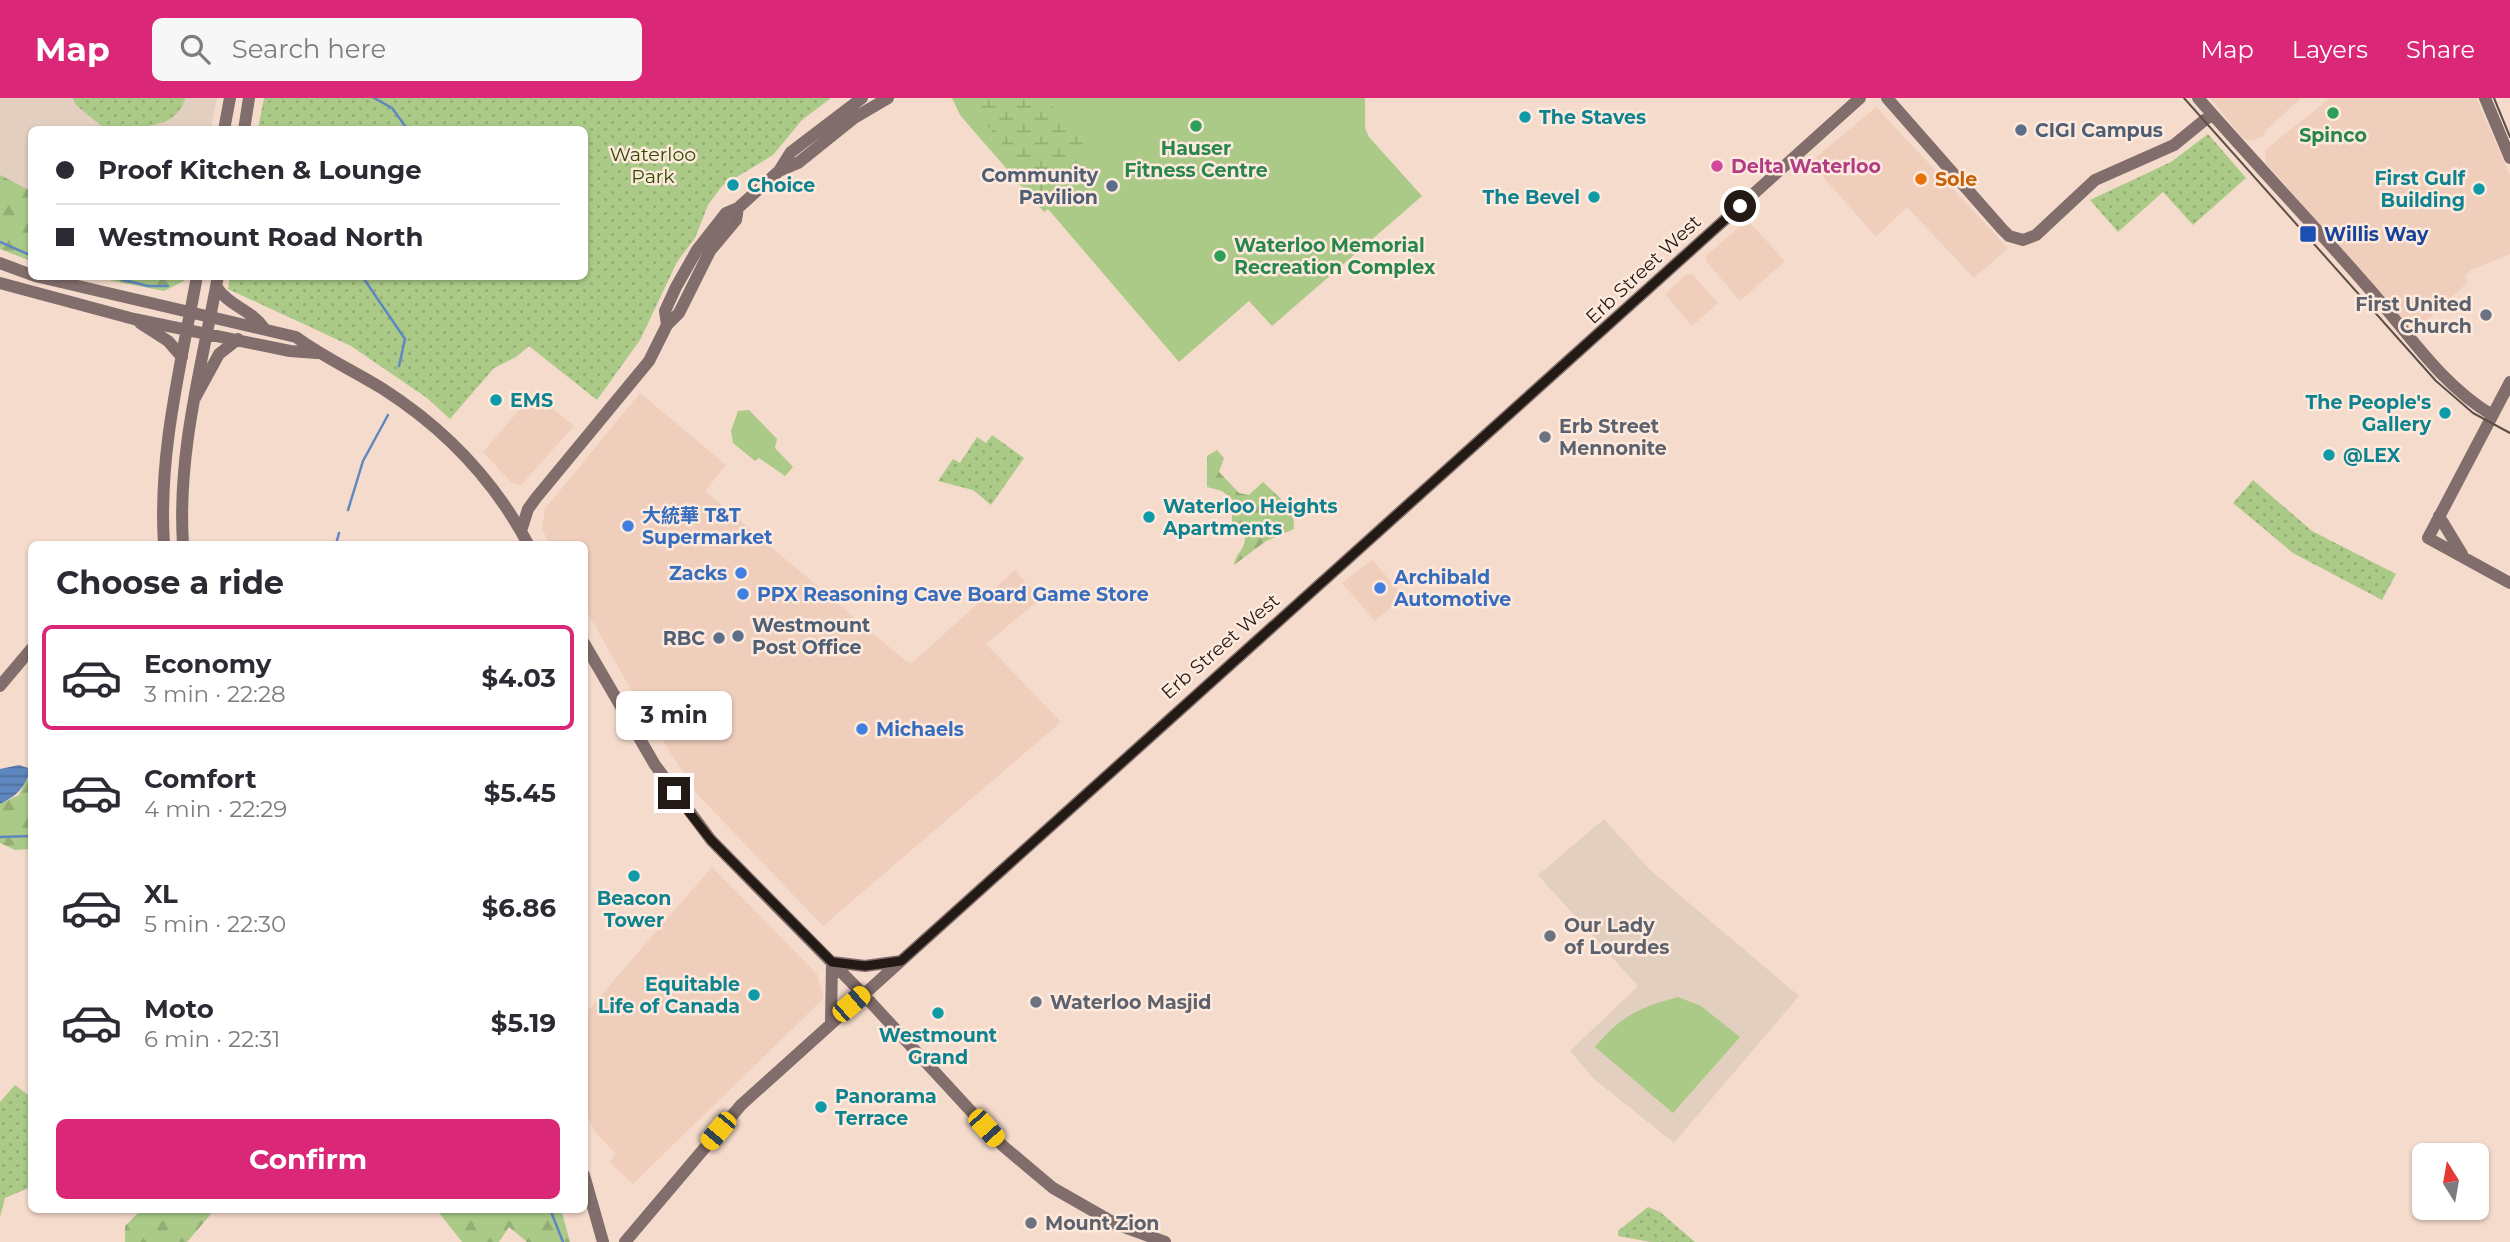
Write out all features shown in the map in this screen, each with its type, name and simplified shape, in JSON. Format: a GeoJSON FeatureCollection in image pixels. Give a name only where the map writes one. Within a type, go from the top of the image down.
{"type":"FeatureCollection","features":[{"type":"Feature","properties":{"kind":"main road"},"geometry":{"type":"LineString","coordinates":[[225,126],[230,98]]}},
{"type":"Feature","properties":{"kind":"main road"},"geometry":{"type":"LineString","coordinates":[[245,126],[249,98]]}},
{"type":"Feature","properties":{"kind":"main road"},"geometry":{"type":"LineString","coordinates":[[521,531],[528,509],[536,498],[649,362],[667,325],[665,311],[697,250],[726,213],[738,208],[779,171],[791,152],[862,98]]}},
{"type":"Feature","properties":{"kind":"main road"},"geometry":{"type":"LineString","coordinates":[[779,171],[798,163],[834,132],[888,98]]}},
{"type":"Feature","properties":{"kind":"main road","name":"Erb Street West"},"geometry":{"type":"LineString","coordinates":[[625,1242],[741,1105],[1860,98]]}},
{"type":"Feature","properties":{"kind":"main road"},"geometry":{"type":"LineString","coordinates":[[1887,98],[2002,229],[2022,240],[2036,235],[2095,180],[2174,145],[2212,114]]}},
{"type":"Feature","properties":{"kind":"main road"},"geometry":{"type":"LineString","coordinates":[[2198,98],[2368,287],[2438,373],[2460,394],[2492,415]]}},
{"type":"Feature","properties":{"kind":"main road"},"geometry":{"type":"LineString","coordinates":[[2485,98],[2510,159]]}},
{"type":"Feature","properties":{"kind":"main road"},"geometry":{"type":"LineString","coordinates":[[0,263],[28,274]]}},
{"type":"Feature","properties":{"kind":"main road"},"geometry":{"type":"LineString","coordinates":[[47,280],[210,315],[296,337],[317,353],[386,391],[432,426],[484,476],[526,541]]}},
{"type":"Feature","properties":{"kind":"main road"},"geometry":{"type":"LineString","coordinates":[[164,541],[164,475],[181,356],[196,280]]}},
{"type":"Feature","properties":{"kind":"main road"},"geometry":{"type":"LineString","coordinates":[[183,541],[183,478],[193,401],[217,281]]}},
{"type":"Feature","properties":{"kind":"main road"},"geometry":{"type":"LineString","coordinates":[[217,281],[232,304],[257,317],[264,328]]}},
{"type":"Feature","properties":{"kind":"main road"},"geometry":{"type":"LineString","coordinates":[[0,283],[134,319],[290,351],[317,353]]}},
{"type":"Feature","properties":{"kind":"main road"},"geometry":{"type":"LineString","coordinates":[[134,319],[168,341],[181,356]]}},
{"type":"Feature","properties":{"kind":"main road"},"geometry":{"type":"LineString","coordinates":[[193,401],[205,384],[219,354],[238,339]]}},
{"type":"Feature","properties":{"kind":"main road"},"geometry":{"type":"LineString","coordinates":[[2510,382],[2428,538],[2510,583]]}},
{"type":"Feature","properties":{"kind":"main road"},"geometry":{"type":"LineString","coordinates":[[2439,516],[2463,557]]}},
{"type":"Feature","properties":{"kind":"main road"},"geometry":{"type":"LineString","coordinates":[[588,650],[674,793],[711,840],[863,994],[1003,1146],[1043,1180],[1116,1224],[1165,1242]]}},
{"type":"Feature","properties":{"kind":"main road"},"geometry":{"type":"LineString","coordinates":[[0,686],[28,653]]}},
{"type":"Feature","properties":{"kind":"main road"},"geometry":{"type":"LineString","coordinates":[[832,962],[865,966],[901,961]]}},
{"type":"Feature","properties":{"kind":"main road"},"geometry":{"type":"LineString","coordinates":[[831,1023],[832,962]]}},
{"type":"Feature","properties":{"kind":"main road"},"geometry":{"type":"LineString","coordinates":[[588,1189],[603,1242]]}},
{"type":"Feature","properties":{"kind":"shaded area"},"geometry":{"type":"Polygon","coordinates":[[[0,98],[217,98],[212,126],[28,126],[28,260],[0,249],[0,98]]]}},
{"type":"Feature","properties":{"kind":"shaded area"},"geometry":{"type":"Polygon","coordinates":[[[2210,98],[2301,98],[2265,131],[2264,136],[2252,140],[2244,139],[2210,98]]]}},
{"type":"Feature","properties":{"kind":"shaded area"},"geometry":{"type":"Polygon","coordinates":[[[2330,98],[2476,98],[2510,175],[2510,254],[2471,270],[2465,276],[2468,282],[2412,334],[2398,313],[2266,163],[2265,150],[2330,98]]]}},
{"type":"Feature","properties":{"kind":"shaded area"},"geometry":{"type":"Polygon","coordinates":[[[1876,107],[2008,248],[1974,278],[1907,207],[1876,237],[1813,165],[1813,160],[1876,107]]]}},
{"type":"Feature","properties":{"kind":"shaded area"},"geometry":{"type":"Polygon","coordinates":[[[1747,220],[1785,261],[1740,301],[1707,262],[1706,256],[1747,220]]]}},
{"type":"Feature","properties":{"kind":"shaded area"},"geometry":{"type":"Polygon","coordinates":[[[1687,274],[1693,275],[1718,303],[1692,326],[1665,294],[1687,274]]]}},
{"type":"Feature","properties":{"kind":"shaded area"},"geometry":{"type":"Polygon","coordinates":[[[534,393],[574,426],[521,485],[511,482],[483,452],[534,393]]]}},
{"type":"Feature","properties":{"kind":"shaded area"},"geometry":{"type":"Polygon","coordinates":[[[640,393],[726,465],[705,491],[907,662],[912,663],[1015,570],[1040,599],[986,644],[1061,722],[823,926],[698,795],[642,709],[588,613],[588,541],[548,541],[542,529],[545,509],[640,393]]]}},
{"type":"Feature","properties":{"kind":"shaded area"},"geometry":{"type":"Polygon","coordinates":[[[1372,560],[1404,596],[1375,621],[1342,583],[1372,560]]]}},
{"type":"Feature","properties":{"kind":"shaded area"},"geometry":{"type":"Polygon","coordinates":[[[1604,819],[1649,869],[1799,996],[1674,1143],[1594,1079],[1570,1051],[1638,986],[1538,875],[1604,819]]]}},
{"type":"Feature","properties":{"kind":"shaded area"},"geometry":{"type":"Polygon","coordinates":[[[712,867],[817,974],[824,998],[633,1184],[609,1162],[616,1154],[595,1132],[588,1116],[588,1011],[712,867]]]}},
{"type":"Feature","properties":{"kind":"green space"},"geometry":{"type":"Polygon","coordinates":[[[73,98],[185,98],[173,117],[146,126],[102,126],[76,105],[73,98]]]}},
{"type":"Feature","properties":{"kind":"green space","name":"Waterloo Park"},"geometry":{"type":"Polygon","coordinates":[[[264,98],[831,98],[802,120],[773,155],[722,186],[708,205],[695,238],[677,262],[640,340],[597,400],[529,346],[516,357],[494,368],[450,419],[427,398],[351,346],[228,289],[230,280],[588,280],[588,126],[259,126],[264,98]]]}},
{"type":"Feature","properties":{"kind":"green space","name":"Waterloo Memorial Recreation Complex"},"geometry":{"type":"Polygon","coordinates":[[[952,98],[1365,98],[1365,128],[1369,137],[1422,196],[1272,326],[1249,301],[1179,362],[1048,209],[1044,212],[960,115],[952,98]]]}},
{"type":"Feature","properties":{"kind":"green space"},"geometry":{"type":"Polygon","coordinates":[[[976,98],[1045,98],[1077,131],[1088,154],[1044,194],[970,105],[976,98]]]}},
{"type":"Feature","properties":{"kind":"green space"},"geometry":{"type":"Polygon","coordinates":[[[2208,134],[2246,178],[2193,225],[2163,192],[2118,232],[2090,200],[2171,162],[2208,134]]]}},
{"type":"Feature","properties":{"kind":"green space"},"geometry":{"type":"Polygon","coordinates":[[[0,175],[28,189],[28,260],[0,249],[0,175]]]}},
{"type":"Feature","properties":{"kind":"green space"},"geometry":{"type":"Polygon","coordinates":[[[109,280],[184,280],[164,291],[109,280]]]}},
{"type":"Feature","properties":{"kind":"green space"},"geometry":{"type":"Polygon","coordinates":[[[749,410],[777,439],[775,448],[793,467],[785,476],[759,458],[755,461],[733,443],[731,431],[738,411],[749,410]]]}},
{"type":"Feature","properties":{"kind":"green space"},"geometry":{"type":"Polygon","coordinates":[[[992,435],[1024,458],[991,505],[973,490],[938,481],[953,459],[960,463],[977,437],[986,443],[992,435]]]}},
{"type":"Feature","properties":{"kind":"green space"},"geometry":{"type":"Polygon","coordinates":[[[1217,450],[1224,458],[1219,472],[1239,493],[1249,495],[1263,482],[1293,510],[1294,529],[1266,541],[1234,565],[1245,538],[1232,523],[1232,499],[1222,491],[1207,487],[1207,456],[1217,450]]]}},
{"type":"Feature","properties":{"kind":"green space"},"geometry":{"type":"Polygon","coordinates":[[[2253,480],[2312,531],[2396,574],[2382,600],[2293,553],[2233,503],[2253,480]]]}},
{"type":"Feature","properties":{"kind":"green space"},"geometry":{"type":"Polygon","coordinates":[[[28,776],[28,849],[15,850],[0,843],[0,804],[19,795],[28,776]]]}},
{"type":"Feature","properties":{"kind":"green space"},"geometry":{"type":"Polygon","coordinates":[[[1678,997],[1701,1006],[1740,1037],[1673,1113],[1595,1047],[1614,1027],[1632,1014],[1678,997]]]}},
{"type":"Feature","properties":{"kind":"green space"},"geometry":{"type":"Polygon","coordinates":[[[15,1085],[28,1095],[28,1188],[5,1198],[0,1217],[0,1102],[15,1085]]]}},
{"type":"Feature","properties":{"kind":"green space"},"geometry":{"type":"Polygon","coordinates":[[[1648,1207],[1660,1212],[1695,1242],[1651,1242],[1618,1236],[1618,1231],[1648,1207]]]}},
{"type":"Feature","properties":{"kind":"green space"},"geometry":{"type":"Polygon","coordinates":[[[138,1213],[211,1214],[187,1242],[125,1242],[125,1226],[138,1213]]]}},
{"type":"Feature","properties":{"kind":"green space"},"geometry":{"type":"Polygon","coordinates":[[[439,1213],[562,1213],[570,1242],[527,1242],[509,1227],[499,1242],[462,1242],[439,1213]]]}},
{"type":"Feature","properties":{"kind":"water"},"geometry":{"type":"Polygon","coordinates":[[[19,765],[28,768],[28,776],[20,790],[0,804],[0,769],[19,765]]]}},
{"type":"Feature","properties":{"kind":"waterway"},"geometry":{"type":"LineString","coordinates":[[374,98],[392,108],[405,126]]}},
{"type":"Feature","properties":{"kind":"waterway"},"geometry":{"type":"LineString","coordinates":[[0,242],[28,254]]}},
{"type":"Feature","properties":{"kind":"waterway"},"geometry":{"type":"LineString","coordinates":[[124,280],[148,286],[168,286]]}},
{"type":"Feature","properties":{"kind":"waterway"},"geometry":{"type":"LineString","coordinates":[[365,280],[405,339],[399,366]]}},
{"type":"Feature","properties":{"kind":"waterway"},"geometry":{"type":"LineString","coordinates":[[348,510],[363,461],[388,415]]}},
{"type":"Feature","properties":{"kind":"waterway"},"geometry":{"type":"LineString","coordinates":[[337,541],[339,533]]}},
{"type":"Feature","properties":{"kind":"waterway"},"geometry":{"type":"LineString","coordinates":[[0,837],[28,836]]}},
{"type":"Feature","properties":{"kind":"waterway"},"geometry":{"type":"LineString","coordinates":[[552,1213],[563,1242]]}},
{"type":"Feature","properties":{"kind":"tram line"},"geometry":{"type":"LineString","coordinates":[[2184,98],[2436,381],[2473,413],[2510,433]]}},
{"type":"Feature","properties":{"kind":"tram line"},"geometry":{"type":"LineString","coordinates":[[2494,98],[2510,137]]}},
{"type":"Feature","properties":{"kind":"place","name":"Spinco"},"geometry":{"type":"Point","coordinates":[2333,113]}},
{"type":"Feature","properties":{"kind":"place","name":"The Staves"},"geometry":{"type":"Point","coordinates":[1525,117]}},
{"type":"Feature","properties":{"kind":"place","name":"Hauser Fitness Centre"},"geometry":{"type":"Point","coordinates":[1196,126]}},
{"type":"Feature","properties":{"kind":"place","name":"CIGI Campus"},"geometry":{"type":"Point","coordinates":[2021,130]}},
{"type":"Feature","properties":{"kind":"place","name":"Delta Waterloo"},"geometry":{"type":"Point","coordinates":[1717,166]}},
{"type":"Feature","properties":{"kind":"place","name":"Sole"},"geometry":{"type":"Point","coordinates":[1921,179]}},
{"type":"Feature","properties":{"kind":"place","name":"Choice"},"geometry":{"type":"Point","coordinates":[733,185]}},
{"type":"Feature","properties":{"kind":"place","name":"Community Pavilion"},"geometry":{"type":"Point","coordinates":[1112,186]}},
{"type":"Feature","properties":{"kind":"place","name":"First Gulf Building"},"geometry":{"type":"Point","coordinates":[2479,189]}},
{"type":"Feature","properties":{"kind":"place","name":"The Bevel"},"geometry":{"type":"Point","coordinates":[1594,197]}},
{"type":"Feature","properties":{"kind":"place","name":"Willis Way"},"geometry":{"type":"Point","coordinates":[2308,234]}},
{"type":"Feature","properties":{"kind":"place","name":"Waterloo Memorial Recreation Complex"},"geometry":{"type":"Point","coordinates":[1220,256]}},
{"type":"Feature","properties":{"kind":"place","name":"First United Church"},"geometry":{"type":"Point","coordinates":[2486,315]}},
{"type":"Feature","properties":{"kind":"place","name":"EMS"},"geometry":{"type":"Point","coordinates":[496,400]}},
{"type":"Feature","properties":{"kind":"place","name":"The People's Gallery"},"geometry":{"type":"Point","coordinates":[2445,413]}},
{"type":"Feature","properties":{"kind":"place","name":"Erb Street Mennonite"},"geometry":{"type":"Point","coordinates":[1545,437]}},
{"type":"Feature","properties":{"kind":"place","name":"@LEX"},"geometry":{"type":"Point","coordinates":[2329,455]}},
{"type":"Feature","properties":{"kind":"place","name":"Waterloo Heights Apartments"},"geometry":{"type":"Point","coordinates":[1149,517]}},
{"type":"Feature","properties":{"kind":"place","name":"大統華 T&T Supermarket"},"geometry":{"type":"Point","coordinates":[628,526]}},
{"type":"Feature","properties":{"kind":"place","name":"Zacks"},"geometry":{"type":"Point","coordinates":[741,573]}},
{"type":"Feature","properties":{"kind":"place","name":"Archibald Automotive"},"geometry":{"type":"Point","coordinates":[1380,588]}},
{"type":"Feature","properties":{"kind":"place","name":"PPX Reasoning Cave Board Game Store"},"geometry":{"type":"Point","coordinates":[743,594]}},
{"type":"Feature","properties":{"kind":"place","name":"Westmount Post Office"},"geometry":{"type":"Point","coordinates":[738,636]}},
{"type":"Feature","properties":{"kind":"place","name":"RBC"},"geometry":{"type":"Point","coordinates":[719,638]}},
{"type":"Feature","properties":{"kind":"place","name":"Michaels"},"geometry":{"type":"Point","coordinates":[862,729]}},
{"type":"Feature","properties":{"kind":"place","name":"Beacon Tower"},"geometry":{"type":"Point","coordinates":[634,876]}},
{"type":"Feature","properties":{"kind":"place","name":"Our Lady of Lourdes"},"geometry":{"type":"Point","coordinates":[1550,936]}},
{"type":"Feature","properties":{"kind":"place","name":"Equitable Life of Canada"},"geometry":{"type":"Point","coordinates":[754,995]}},
{"type":"Feature","properties":{"kind":"place","name":"Waterloo Masjid"},"geometry":{"type":"Point","coordinates":[1036,1002]}},
{"type":"Feature","properties":{"kind":"place","name":"Westmount Grand"},"geometry":{"type":"Point","coordinates":[938,1013]}},
{"type":"Feature","properties":{"kind":"place","name":"Panorama Terrace"},"geometry":{"type":"Point","coordinates":[821,1107]}},
{"type":"Feature","properties":{"kind":"place","name":"Mount Zion"},"geometry":{"type":"Point","coordinates":[1031,1223]}},
{"type":"Feature","properties":{"kind":"route"},"geometry":{"type":"LineString","coordinates":[[674,793],[711,840],[832,962],[865,966],[901,961],[1163,722],[1583,350],[1740,206]]}}]}
